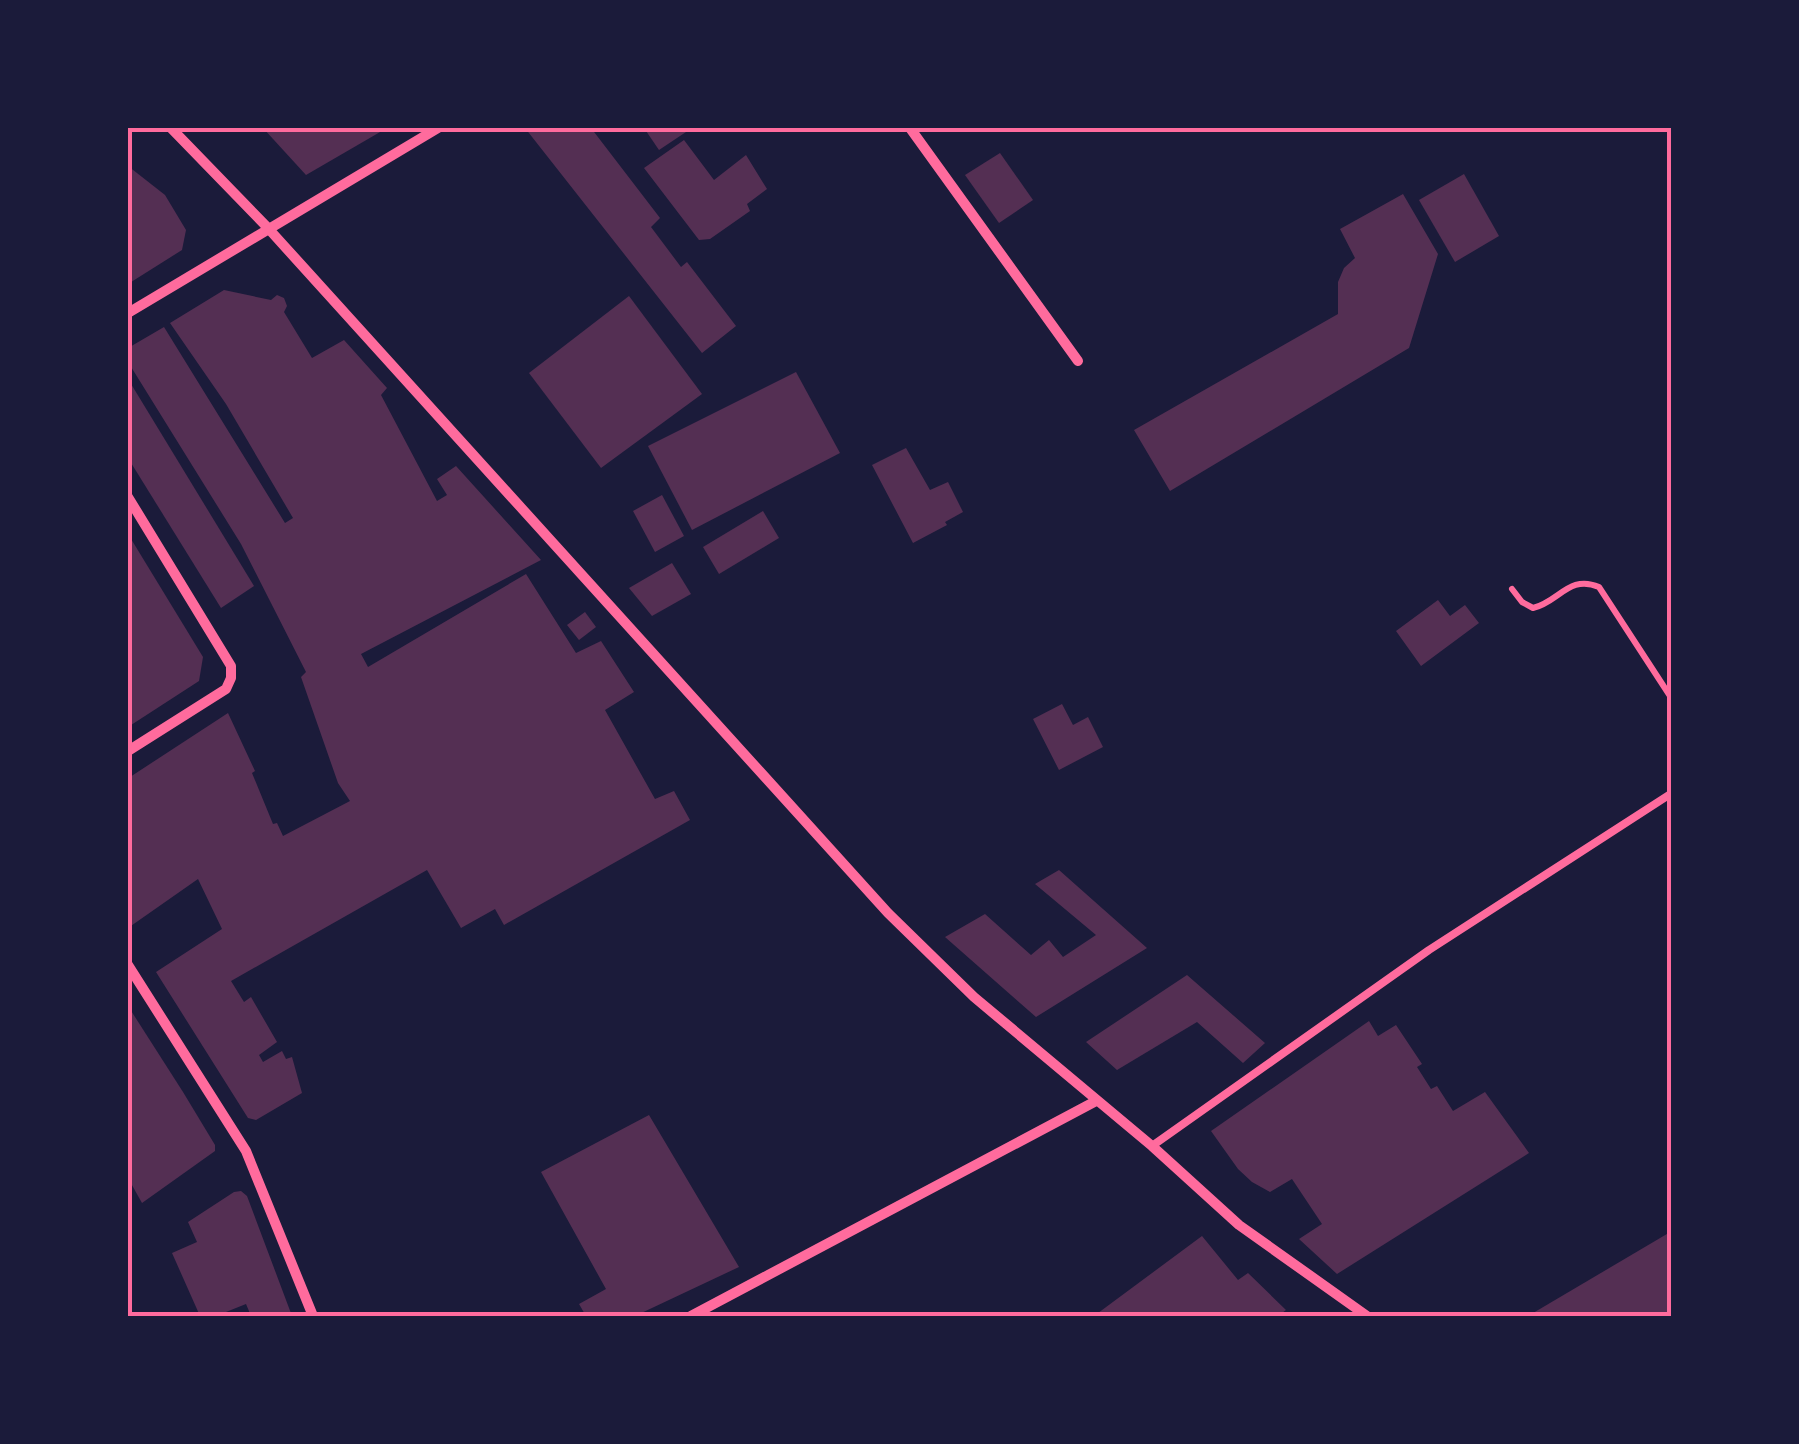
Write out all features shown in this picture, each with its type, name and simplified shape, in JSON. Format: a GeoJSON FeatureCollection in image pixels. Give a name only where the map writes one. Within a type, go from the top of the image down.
{"type":"FeatureCollection","features":[{"type":"Feature","properties":{"kind":"street"},"geometry":{"type":"LineString","coordinates":[[171,128],[267,227],[888,913],[974,997],[1239,1224],[1324,1289],[1367,1316]]}},
{"type":"Feature","properties":{"kind":"street"},"geometry":{"type":"LineString","coordinates":[[128,313],[438,128]]}},
{"type":"Feature","properties":{"kind":"street"},"geometry":{"type":"LineString","coordinates":[[910,128],[1078,361]]}},
{"type":"Feature","properties":{"kind":"street"},"geometry":{"type":"LineString","coordinates":[[128,497],[231,666],[226,690],[128,751]]}},
{"type":"Feature","properties":{"kind":"street"},"geometry":{"type":"LineString","coordinates":[[128,965],[246,1151],[313,1316]]}},
{"type":"Feature","properties":{"kind":"street"},"geometry":{"type":"LineString","coordinates":[[691,1316],[1096,1102]]}},
{"type":"Feature","properties":{"kind":"lane"},"geometry":{"type":"LineString","coordinates":[[1152,1146],[1429,950],[1672,792]]}},
{"type":"Feature","properties":{"kind":"path"},"geometry":{"type":"LineString","coordinates":[[1512,589],[1533,608],[1545,606],[1573,584],[1587,582],[1598,587],[1672,699]]}},
{"type":"Feature","properties":{"kind":"building"},"geometry":{"type":"Polygon","coordinates":[[[263,128],[387,128],[306,175],[263,128]]]}},
{"type":"Feature","properties":{"kind":"building"},"geometry":{"type":"Polygon","coordinates":[[[525,128],[591,128],[660,218],[651,227],[681,267],[687,262],[736,326],[702,353],[525,128]]]}},
{"type":"Feature","properties":{"kind":"building"},"geometry":{"type":"Polygon","coordinates":[[[644,128],[692,128],[659,150],[644,128]]]}},
{"type":"Feature","properties":{"kind":"building"},"geometry":{"type":"Polygon","coordinates":[[[684,140],[714,180],[746,155],[767,189],[747,204],[750,211],[710,239],[699,240],[644,168],[684,140]]]}},
{"type":"Feature","properties":{"kind":"building"},"geometry":{"type":"Polygon","coordinates":[[[1000,153],[1033,200],[999,223],[965,175],[1000,153]]]}},
{"type":"Feature","properties":{"kind":"building"},"geometry":{"type":"Polygon","coordinates":[[[128,166],[165,195],[186,230],[182,250],[128,284],[128,166]]]}},
{"type":"Feature","properties":{"kind":"building"},"geometry":{"type":"Polygon","coordinates":[[[1464,174],[1499,236],[1455,262],[1419,200],[1464,174]]]}},
{"type":"Feature","properties":{"kind":"building"},"geometry":{"type":"Polygon","coordinates":[[[1403,194],[1438,254],[1409,348],[1170,491],[1134,430],[1338,314],[1338,282],[1344,268],[1355,258],[1340,229],[1403,194]]]}},
{"type":"Feature","properties":{"kind":"building"},"geometry":{"type":"Polygon","coordinates":[[[224,290],[271,300],[277,295],[284,298],[284,312],[312,358],[344,340],[387,388],[381,395],[437,501],[447,495],[437,479],[456,466],[541,560],[361,654],[368,667],[526,574],[576,653],[601,641],[634,692],[605,710],[655,799],[674,791],[690,820],[504,925],[495,909],[461,928],[427,870],[231,981],[244,1002],[251,997],[277,1042],[259,1055],[263,1062],[282,1051],[286,1059],[292,1057],[302,1093],[256,1120],[248,1118],[156,972],[222,929],[198,879],[128,928],[128,772],[130,777],[228,713],[255,771],[252,773],[273,824],[277,823],[283,836],[350,801],[338,783],[301,677],[306,672],[241,544],[128,362],[128,348],[164,327],[285,523],[293,518],[226,404],[170,323],[224,290]]]}},
{"type":"Feature","properties":{"kind":"building"},"geometry":{"type":"Polygon","coordinates":[[[629,296],[702,394],[601,468],[529,373],[629,296]]]}},
{"type":"Feature","properties":{"kind":"building"},"geometry":{"type":"Polygon","coordinates":[[[796,372],[840,453],[692,530],[648,446],[796,372]]]}},
{"type":"Feature","properties":{"kind":"building"},"geometry":{"type":"Polygon","coordinates":[[[128,379],[254,586],[221,608],[128,458],[128,379]]]}},
{"type":"Feature","properties":{"kind":"building"},"geometry":{"type":"Polygon","coordinates":[[[906,448],[930,490],[948,482],[963,512],[913,543],[872,465],[906,448]]]}},
{"type":"Feature","properties":{"kind":"building"},"geometry":{"type":"Polygon","coordinates":[[[662,495],[684,536],[655,552],[633,511],[662,495]]]}},
{"type":"Feature","properties":{"kind":"building"},"geometry":{"type":"Polygon","coordinates":[[[763,511],[779,538],[719,574],[703,547],[763,511]]]}},
{"type":"Feature","properties":{"kind":"building"},"geometry":{"type":"Polygon","coordinates":[[[128,534],[203,657],[199,681],[128,727],[128,534]]]}},
{"type":"Feature","properties":{"kind":"building"},"geometry":{"type":"Polygon","coordinates":[[[672,563],[691,594],[652,616],[629,588],[672,563]]]}},
{"type":"Feature","properties":{"kind":"building"},"geometry":{"type":"Polygon","coordinates":[[[1438,600],[1450,616],[1465,605],[1479,623],[1421,666],[1396,631],[1438,600]]]}},
{"type":"Feature","properties":{"kind":"building"},"geometry":{"type":"Polygon","coordinates":[[[585,612],[596,627],[579,640],[567,625],[585,612]]]}},
{"type":"Feature","properties":{"kind":"building"},"geometry":{"type":"Polygon","coordinates":[[[1062,704],[1073,725],[1088,717],[1103,747],[1059,770],[1033,719],[1062,704]]]}},
{"type":"Feature","properties":{"kind":"building"},"geometry":{"type":"Polygon","coordinates":[[[1059,870],[1147,948],[1036,1017],[945,937],[985,914],[1031,955],[1049,940],[1063,957],[1096,935],[1035,884],[1059,870]]]}},
{"type":"Feature","properties":{"kind":"building"},"geometry":{"type":"Polygon","coordinates":[[[1187,975],[1265,1043],[1243,1063],[1197,1022],[1117,1070],[1086,1042],[1187,975]]]}},
{"type":"Feature","properties":{"kind":"building"},"geometry":{"type":"Polygon","coordinates":[[[128,1006],[215,1145],[215,1151],[142,1203],[128,1178],[128,1006]]]}},
{"type":"Feature","properties":{"kind":"building"},"geometry":{"type":"Polygon","coordinates":[[[1369,1021],[1378,1036],[1396,1025],[1422,1064],[1417,1067],[1431,1089],[1437,1086],[1453,1111],[1485,1092],[1529,1153],[1337,1274],[1299,1239],[1322,1224],[1292,1179],[1270,1192],[1252,1182],[1211,1131],[1369,1021]]]}},
{"type":"Feature","properties":{"kind":"building"},"geometry":{"type":"Polygon","coordinates":[[[649,1115],[739,1267],[635,1316],[586,1316],[579,1304],[606,1289],[541,1172],[649,1115]]]}},
{"type":"Feature","properties":{"kind":"building"},"geometry":{"type":"Polygon","coordinates":[[[241,1191],[247,1196],[292,1316],[251,1316],[246,1304],[226,1312],[228,1316],[200,1316],[172,1253],[197,1242],[188,1222],[241,1191]]]}},
{"type":"Feature","properties":{"kind":"building"},"geometry":{"type":"Polygon","coordinates":[[[1672,1231],[1672,1316],[1528,1316],[1672,1231]]]}},
{"type":"Feature","properties":{"kind":"building"},"geometry":{"type":"Polygon","coordinates":[[[1202,1236],[1238,1280],[1248,1273],[1286,1310],[1278,1316],[1094,1316],[1202,1236]]]}}]}
